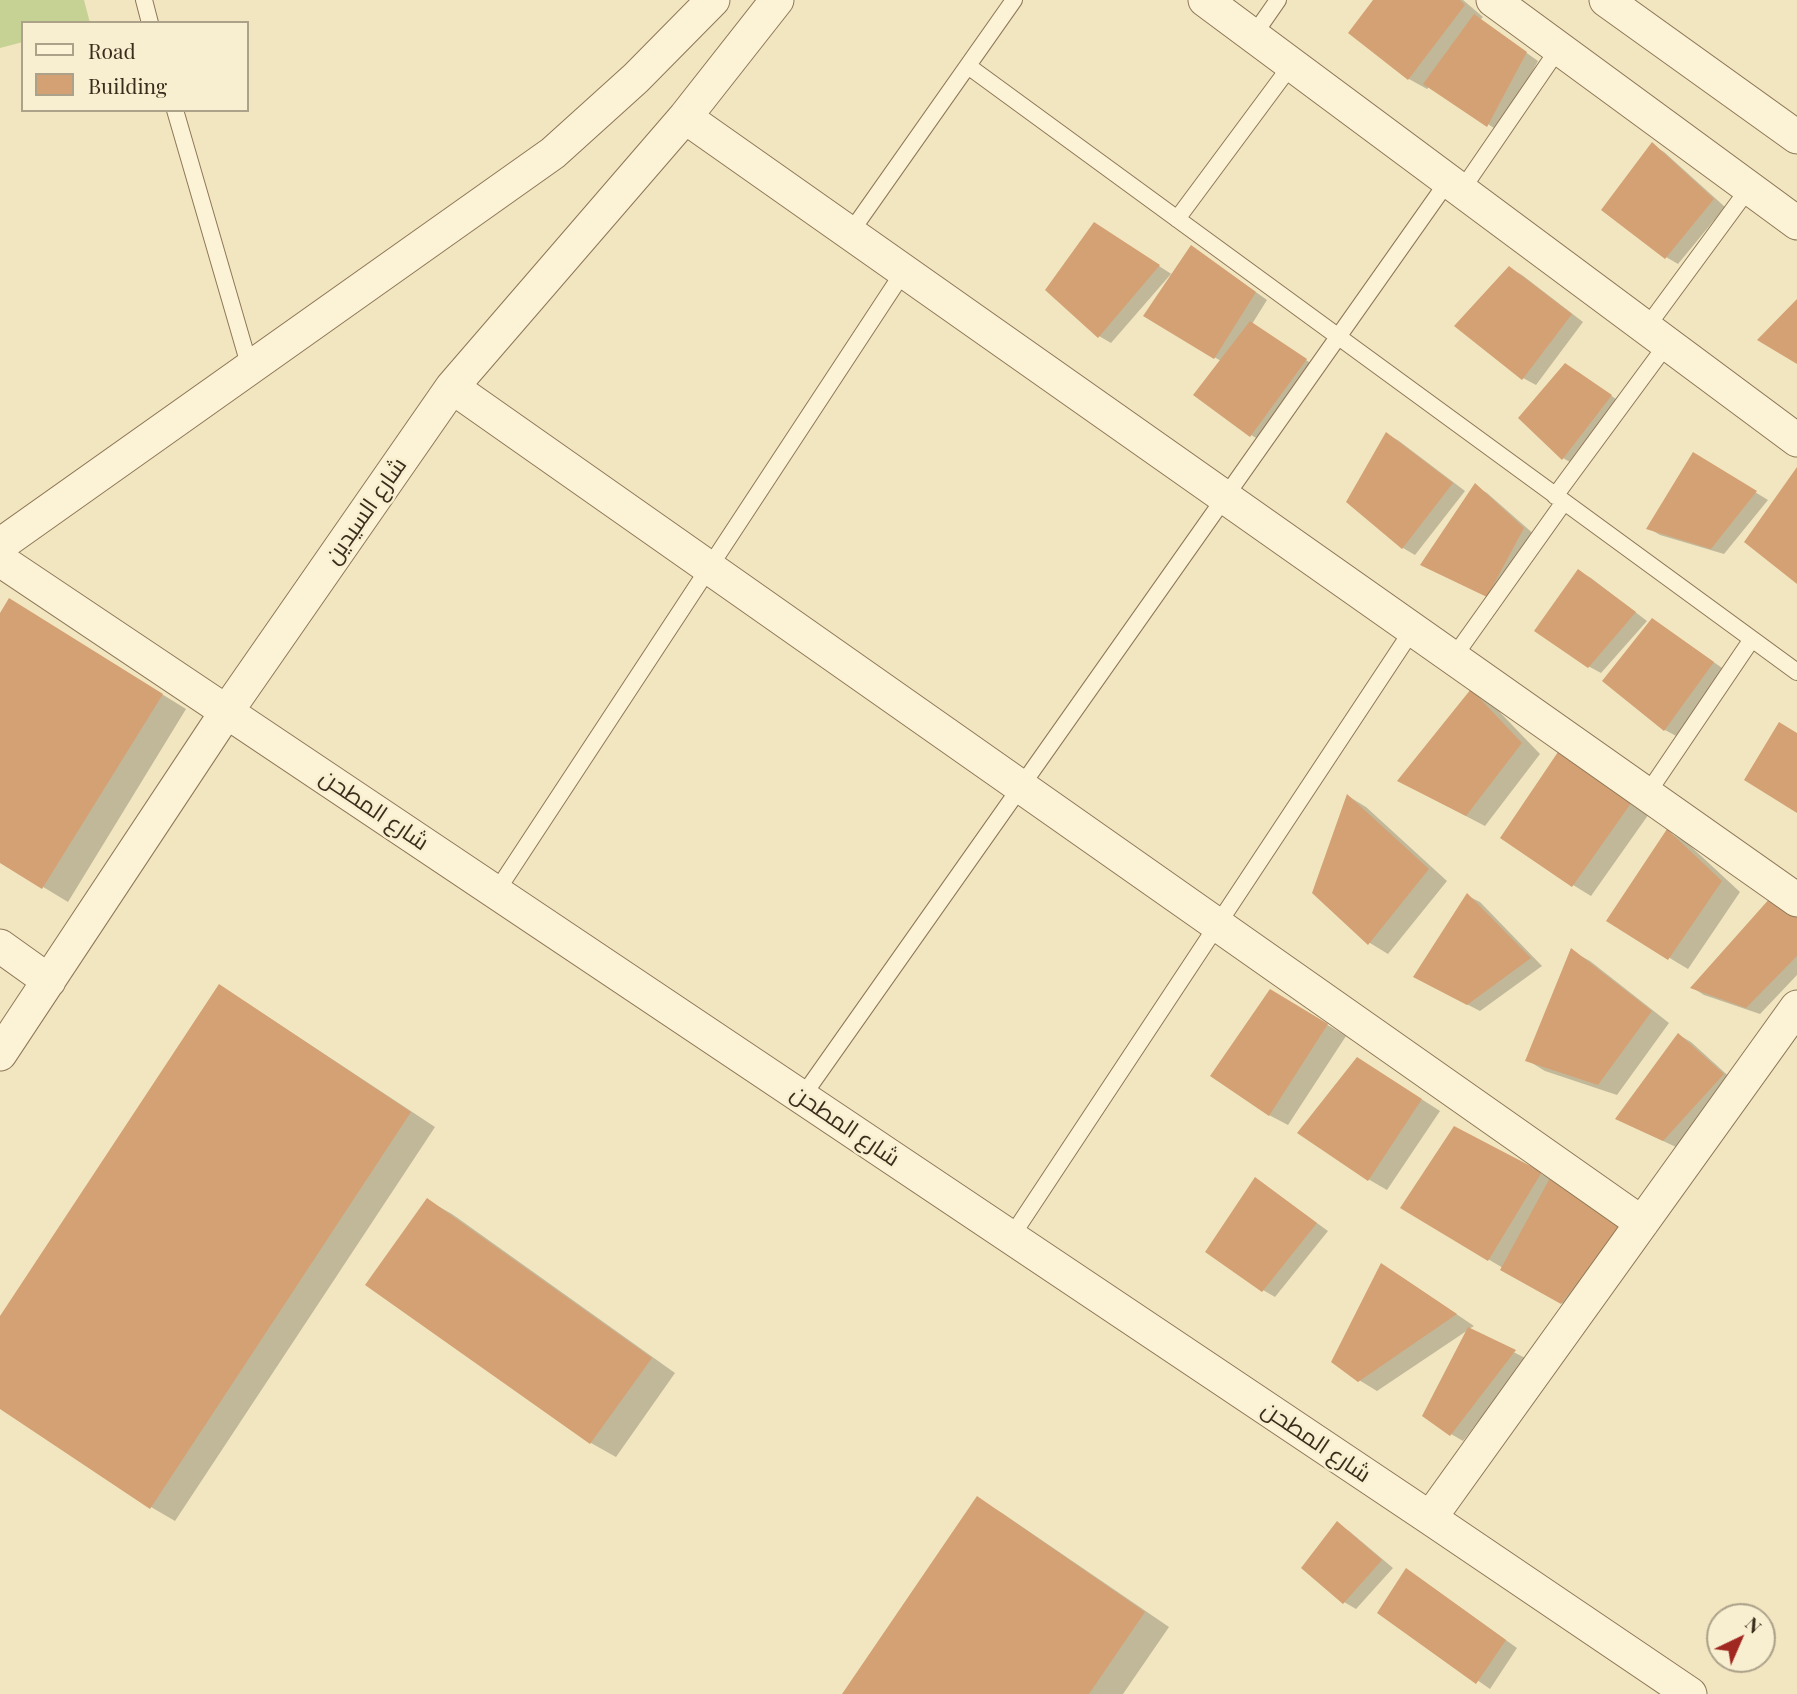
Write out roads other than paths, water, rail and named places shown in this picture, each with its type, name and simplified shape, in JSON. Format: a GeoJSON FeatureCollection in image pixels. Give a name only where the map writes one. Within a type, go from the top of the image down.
{"type":"FeatureCollection","features":[{"type":"Feature","properties":{"kind":"street"},"geometry":{"type":"LineString","coordinates":[[0,545],[553,153],[636,78],[712,0]]}},
{"type":"Feature","properties":{"kind":"street","name":"شارع السيدين"},"geometry":{"type":"LineString","coordinates":[[0,1054],[227,711],[452,387],[685,117],[777,0]]}},
{"type":"Feature","properties":{"kind":"street"},"geometry":{"type":"LineString","coordinates":[[1205,0],[1797,440]]}},
{"type":"Feature","properties":{"kind":"street"},"geometry":{"type":"LineString","coordinates":[[1493,0],[1797,223]]}},
{"type":"Feature","properties":{"kind":"street"},"geometry":{"type":"LineString","coordinates":[[1606,0],[1797,137]]}},
{"type":"Feature","properties":{"kind":"street"},"geometry":{"type":"LineString","coordinates":[[685,117],[1797,900]]}},
{"type":"Feature","properties":{"kind":"street"},"geometry":{"type":"LineString","coordinates":[[452,387],[1642,1223]]}},
{"type":"Feature","properties":{"kind":"street","name":"شارع المطحن"},"geometry":{"type":"LineString","coordinates":[[0,560],[1690,1694]]}},
{"type":"Feature","properties":{"kind":"street"},"geometry":{"type":"LineString","coordinates":[[0,946],[49,981]]}},
{"type":"Feature","properties":{"kind":"street"},"geometry":{"type":"LineString","coordinates":[[1430,1518],[1797,1006]]}},
{"type":"Feature","properties":{"kind":"lane"},"geometry":{"type":"LineString","coordinates":[[144,0],[149,21]]}},
{"type":"Feature","properties":{"kind":"lane"},"geometry":{"type":"LineString","coordinates":[[850,233],[1014,0]]}},
{"type":"Feature","properties":{"kind":"lane"},"geometry":{"type":"LineString","coordinates":[[1252,36],[1278,0]]}},
{"type":"Feature","properties":{"kind":"lane"},"geometry":{"type":"LineString","coordinates":[[802,1097],[1338,337],[1559,48]]}},
{"type":"Feature","properties":{"kind":"lane"},"geometry":{"type":"LineString","coordinates":[[1177,219],[1292,64]]}},
{"type":"Feature","properties":{"kind":"lane"},"geometry":{"type":"LineString","coordinates":[[968,66],[1797,672]]}},
{"type":"Feature","properties":{"kind":"lane"},"geometry":{"type":"LineString","coordinates":[[176,112],[250,368]]}},
{"type":"Feature","properties":{"kind":"lane"},"geometry":{"type":"LineString","coordinates":[[1453,658],[1559,499],[1749,188]]}},
{"type":"Feature","properties":{"kind":"lane"},"geometry":{"type":"LineString","coordinates":[[496,892],[904,271]]}},
{"type":"Feature","properties":{"kind":"lane"},"geometry":{"type":"LineString","coordinates":[[1011,1237],[1413,629]]}},
{"type":"Feature","properties":{"kind":"lane"},"geometry":{"type":"LineString","coordinates":[[1647,794],[1752,639]]}}]}
